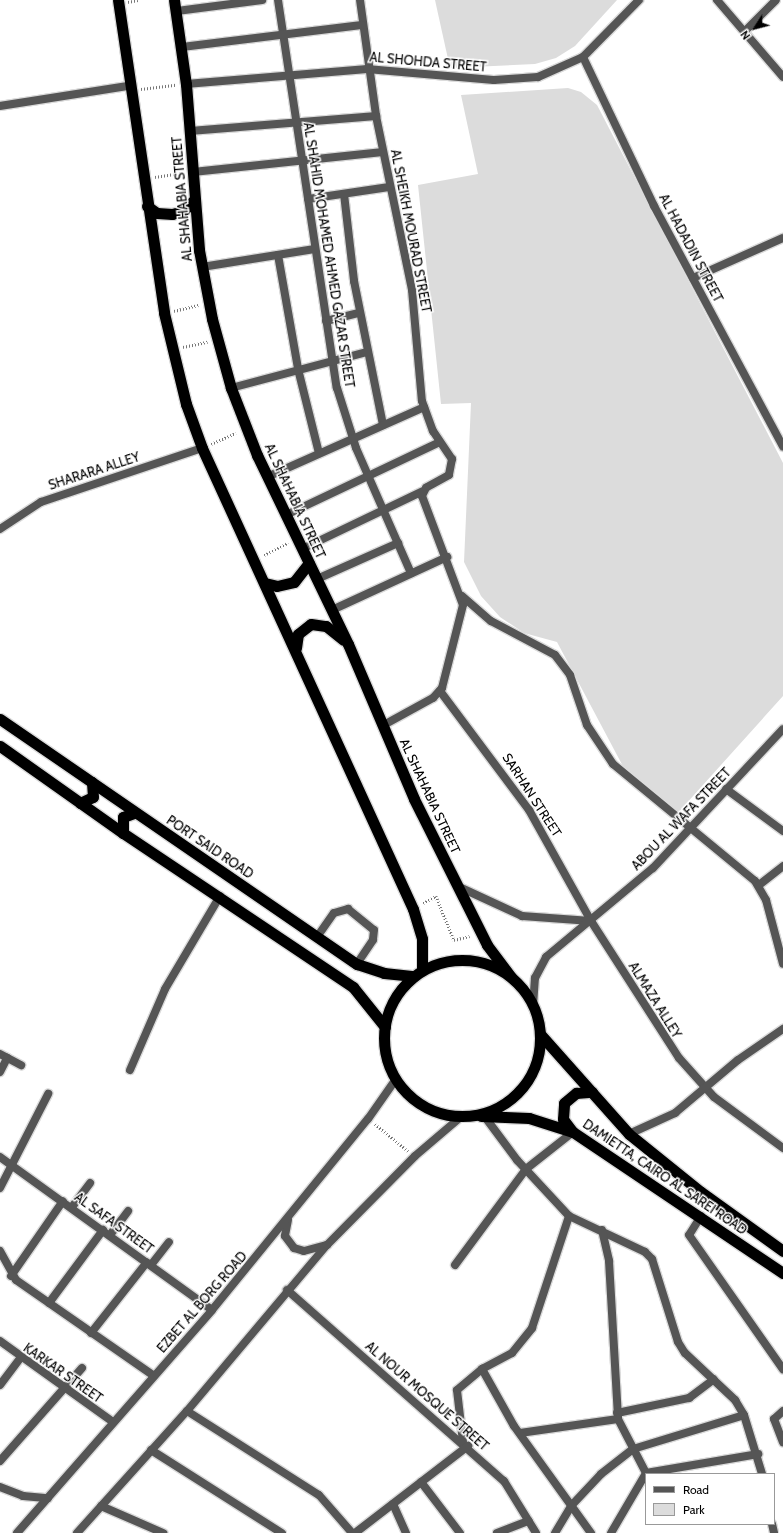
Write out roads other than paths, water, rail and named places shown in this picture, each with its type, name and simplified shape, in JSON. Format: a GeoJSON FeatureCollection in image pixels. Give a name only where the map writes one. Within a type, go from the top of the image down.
{"type":"FeatureCollection","features":[{"type":"Feature","properties":{"kind":"highway"},"geometry":{"type":"LineString","coordinates":[[118,0],[128,88],[171,350],[202,448],[296,649],[413,909],[422,939],[418,973]]}},
{"type":"Feature","properties":{"kind":"highway","name":"AL SHAHABIA STREET"},"geometry":{"type":"LineString","coordinates":[[174,0],[177,11],[186,84],[194,200],[202,267],[208,302],[217,339],[246,429],[267,477],[348,644],[382,726],[456,886],[480,933],[533,1006]]}},
{"type":"Feature","properties":{"kind":"highway"},"geometry":{"type":"LineString","coordinates":[[147,206],[156,213],[172,214],[183,211],[194,200]]}},
{"type":"Feature","properties":{"kind":"highway"},"geometry":{"type":"LineString","coordinates":[[265,583],[277,586],[294,582],[309,563]]}},
{"type":"Feature","properties":{"kind":"highway"},"geometry":{"type":"LineString","coordinates":[[296,649],[298,634],[315,624],[330,628],[348,644]]}},
{"type":"Feature","properties":{"kind":"highway","name":"PORT SAID ROAD"},"geometry":{"type":"LineString","coordinates":[[0,719],[92,782],[134,813],[357,964],[384,973],[418,973]]}},
{"type":"Feature","properties":{"kind":"highway"},"geometry":{"type":"LineString","coordinates":[[0,746],[123,833],[220,896],[353,987],[385,1027]]}},
{"type":"Feature","properties":{"kind":"highway"},"geometry":{"type":"LineString","coordinates":[[80,803],[93,797],[92,782]]}},
{"type":"Feature","properties":{"kind":"highway"},"geometry":{"type":"LineString","coordinates":[[123,833],[123,817],[134,813]]}},
{"type":"Feature","properties":{"kind":"highway"},"geometry":{"type":"LineString","coordinates":[[511,977],[490,965],[468,960],[444,962],[418,973],[398,993],[385,1027],[386,1054],[396,1079],[410,1096],[429,1108],[462,1116],[481,1116],[503,1105],[524,1086],[536,1061],[540,1034],[533,1006]]}},
{"type":"Feature","properties":{"kind":"highway","name":"DAMIETTA, CAIRO AL SAREI ROAD"},"geometry":{"type":"LineString","coordinates":[[540,1034],[630,1134],[701,1192],[783,1251]]}},
{"type":"Feature","properties":{"kind":"highway"},"geometry":{"type":"LineString","coordinates":[[573,1132],[563,1119],[564,1104],[576,1093],[592,1092]]}},
{"type":"Feature","properties":{"kind":"highway","name":"DAMIETTA, CAIRO AL SAREI ROAD"},"geometry":{"type":"LineString","coordinates":[[481,1116],[529,1118],[573,1132],[701,1216],[783,1273]]}},
{"type":"Feature","properties":{"kind":"street"},"geometry":{"type":"LineString","coordinates":[[177,11],[262,0]]}},
{"type":"Feature","properties":{"kind":"street","name":"AL SHAHID MOHAMED AHMED GAZAR STREET"},"geometry":{"type":"LineString","coordinates":[[278,0],[332,360],[352,438],[411,573]]}},
{"type":"Feature","properties":{"kind":"street","name":"AL SHEIKH MOURAD STREET"},"geometry":{"type":"LineString","coordinates":[[302,548],[423,491],[445,479],[451,470],[451,454],[440,442],[424,407],[412,290],[389,187],[376,116],[368,69],[360,0]]}},
{"type":"Feature","properties":{"kind":"street","name":"AL SHOHDA STREET"},"geometry":{"type":"LineString","coordinates":[[186,84],[368,69],[522,80],[554,73],[582,57],[639,0]]}},
{"type":"Feature","properties":{"kind":"street"},"geometry":{"type":"LineString","coordinates":[[717,0],[746,30],[783,77]]}},
{"type":"Feature","properties":{"kind":"street"},"geometry":{"type":"LineString","coordinates":[[746,30],[776,0]]}},
{"type":"Feature","properties":{"kind":"street"},"geometry":{"type":"LineString","coordinates":[[182,47],[362,25]]}},
{"type":"Feature","properties":{"kind":"street","name":"AL HADADIN STREET"},"geometry":{"type":"LineString","coordinates":[[582,57],[693,278],[783,447]]}},
{"type":"Feature","properties":{"kind":"street"},"geometry":{"type":"LineString","coordinates":[[0,106],[128,88]]}},
{"type":"Feature","properties":{"kind":"street"},"geometry":{"type":"LineString","coordinates":[[190,131],[297,124],[376,116]]}},
{"type":"Feature","properties":{"kind":"street"},"geometry":{"type":"LineString","coordinates":[[192,172],[302,162],[383,152]]}},
{"type":"Feature","properties":{"kind":"street"},"geometry":{"type":"LineString","coordinates":[[308,199],[389,187]]}},
{"type":"Feature","properties":{"kind":"street"},"geometry":{"type":"LineString","coordinates":[[344,194],[359,313],[383,425]]}},
{"type":"Feature","properties":{"kind":"street"},"geometry":{"type":"LineString","coordinates":[[693,278],[783,238]]}},
{"type":"Feature","properties":{"kind":"street"},"geometry":{"type":"LineString","coordinates":[[202,267],[315,249]]}},
{"type":"Feature","properties":{"kind":"street"},"geometry":{"type":"LineString","coordinates":[[278,255],[298,369],[319,453]]}},
{"type":"Feature","properties":{"kind":"street"},"geometry":{"type":"LineString","coordinates":[[326,321],[359,313]]}},
{"type":"Feature","properties":{"kind":"street"},"geometry":{"type":"LineString","coordinates":[[232,388],[298,369],[367,352]]}},
{"type":"Feature","properties":{"kind":"street"},"geometry":{"type":"LineString","coordinates":[[267,477],[424,407]]}},
{"type":"Feature","properties":{"kind":"street"},"geometry":{"type":"LineString","coordinates":[[286,515],[440,442]]}},
{"type":"Feature","properties":{"kind":"street","name":"SHARARA ALLEY"},"geometry":{"type":"LineString","coordinates":[[0,529],[25,510],[52,497],[202,448]]}},
{"type":"Feature","properties":{"kind":"street"},"geometry":{"type":"LineString","coordinates":[[382,726],[440,691],[463,614],[462,596],[423,491]]}},
{"type":"Feature","properties":{"kind":"street"},"geometry":{"type":"LineString","coordinates":[[317,580],[398,543]]}},
{"type":"Feature","properties":{"kind":"street"},"geometry":{"type":"LineString","coordinates":[[332,610],[447,557]]}},
{"type":"Feature","properties":{"kind":"street"},"geometry":{"type":"LineString","coordinates":[[462,596],[492,622],[541,646],[561,661],[574,682],[588,725],[607,757],[629,781],[690,828],[759,885],[766,900],[783,964]]}},
{"type":"Feature","properties":{"kind":"street","name":"SARHAN STREET"},"geometry":{"type":"LineString","coordinates":[[440,691],[518,792],[591,921]]}},
{"type":"Feature","properties":{"kind":"street","name":"ABOU AL WAFA STREET"},"geometry":{"type":"LineString","coordinates":[[533,1006],[535,978],[543,962],[633,886],[783,729]]}},
{"type":"Feature","properties":{"kind":"street"},"geometry":{"type":"LineString","coordinates":[[726,789],[783,830]]}},
{"type":"Feature","properties":{"kind":"street"},"geometry":{"type":"LineString","coordinates":[[759,885],[783,866]]}},
{"type":"Feature","properties":{"kind":"street"},"geometry":{"type":"LineString","coordinates":[[456,886],[522,916],[591,921]]}},
{"type":"Feature","properties":{"kind":"street"},"geometry":{"type":"LineString","coordinates":[[130,1070],[165,989],[220,896]]}},
{"type":"Feature","properties":{"kind":"street"},"geometry":{"type":"LineString","coordinates":[[317,937],[334,913],[348,909],[374,930],[373,940],[357,964]]}},
{"type":"Feature","properties":{"kind":"street","name":"ALMAZA ALLEY"},"geometry":{"type":"LineString","coordinates":[[591,921],[672,1048],[705,1088],[783,1148]]}},
{"type":"Feature","properties":{"kind":"street"},"geometry":{"type":"LineString","coordinates":[[630,1134],[675,1113],[705,1088],[783,1029]]}},
{"type":"Feature","properties":{"kind":"street"},"geometry":{"type":"LineString","coordinates":[[0,1072],[3,1056],[21,1065]]}},
{"type":"Feature","properties":{"kind":"street","name":"EZBET AL BORG ROAD"},"geometry":{"type":"LineString","coordinates":[[17,1533],[212,1310],[288,1219],[368,1119],[396,1079]]}},
{"type":"Feature","properties":{"kind":"street"},"geometry":{"type":"LineString","coordinates":[[0,1188],[48,1094]]}},
{"type":"Feature","properties":{"kind":"street"},"geometry":{"type":"LineString","coordinates":[[77,1533],[187,1411],[287,1290],[327,1245],[415,1156],[462,1116]]}},
{"type":"Feature","properties":{"kind":"street"},"geometry":{"type":"LineString","coordinates":[[481,1116],[526,1169],[570,1216],[602,1230],[652,1259],[678,1342],[685,1353],[714,1379],[744,1415],[758,1454],[762,1473]]}},
{"type":"Feature","properties":{"kind":"street"},"geometry":{"type":"LineString","coordinates":[[455,1265],[526,1169],[573,1132]]}},
{"type":"Feature","properties":{"kind":"street","name":"AL SAFA STREET"},"geometry":{"type":"LineString","coordinates":[[0,1157],[72,1207],[212,1310]]}},
{"type":"Feature","properties":{"kind":"street"},"geometry":{"type":"LineString","coordinates":[[72,1207],[90,1182]]}},
{"type":"Feature","properties":{"kind":"street"},"geometry":{"type":"LineString","coordinates":[[11,1276],[63,1201]]}},
{"type":"Feature","properties":{"kind":"street"},"geometry":{"type":"LineString","coordinates":[[49,1303],[106,1233],[128,1211]]}},
{"type":"Feature","properties":{"kind":"street"},"geometry":{"type":"LineString","coordinates":[[355,1533],[421,1482],[466,1444],[457,1390],[482,1369],[512,1353],[532,1328],[570,1216]]}},
{"type":"Feature","properties":{"kind":"street"},"geometry":{"type":"LineString","coordinates":[[701,1216],[690,1235],[783,1369]]}},
{"type":"Feature","properties":{"kind":"street"},"geometry":{"type":"LineString","coordinates":[[288,1219],[285,1236],[294,1248],[304,1251],[327,1245]]}},
{"type":"Feature","properties":{"kind":"street"},"geometry":{"type":"LineString","coordinates":[[602,1230],[609,1261],[617,1416],[646,1473],[758,1454]]}},
{"type":"Feature","properties":{"kind":"street"},"geometry":{"type":"LineString","coordinates":[[91,1332],[169,1242]]}},
{"type":"Feature","properties":{"kind":"street"},"geometry":{"type":"LineString","coordinates":[[0,1251],[11,1276],[154,1376]]}},
{"type":"Feature","properties":{"kind":"street","name":"AL NOUR MOSQUE STREET"},"geometry":{"type":"LineString","coordinates":[[287,1290],[466,1444],[509,1486],[536,1533]]}},
{"type":"Feature","properties":{"kind":"street","name":"KARKAR STREET"},"geometry":{"type":"LineString","coordinates":[[0,1341],[20,1358],[114,1422]]}},
{"type":"Feature","properties":{"kind":"street"},"geometry":{"type":"LineString","coordinates":[[0,1385],[20,1358]]}},
{"type":"Feature","properties":{"kind":"street"},"geometry":{"type":"LineString","coordinates":[[0,1461],[82,1368]]}},
{"type":"Feature","properties":{"kind":"street"},"geometry":{"type":"LineString","coordinates":[[482,1369],[520,1433],[591,1533]]}},
{"type":"Feature","properties":{"kind":"street"},"geometry":{"type":"LineString","coordinates":[[520,1433],[617,1416],[689,1398],[714,1379]]}},
{"type":"Feature","properties":{"kind":"street"},"geometry":{"type":"LineString","coordinates":[[187,1411],[319,1495],[352,1533]]}},
{"type":"Feature","properties":{"kind":"street"},"geometry":{"type":"LineString","coordinates":[[783,1411],[774,1419],[783,1442]]}},
{"type":"Feature","properties":{"kind":"street"},"geometry":{"type":"LineString","coordinates":[[555,1533],[571,1506],[601,1474],[633,1449],[744,1415]]}},
{"type":"Feature","properties":{"kind":"street"},"geometry":{"type":"LineString","coordinates":[[151,1450],[282,1533]]}},
{"type":"Feature","properties":{"kind":"street"},"geometry":{"type":"LineString","coordinates":[[611,1533],[645,1475]]}},
{"type":"Feature","properties":{"kind":"street"},"geometry":{"type":"LineString","coordinates":[[421,1482],[460,1533]]}},
{"type":"Feature","properties":{"kind":"street"},"geometry":{"type":"LineString","coordinates":[[0,1487],[23,1496],[48,1498]]}},
{"type":"Feature","properties":{"kind":"street"},"geometry":{"type":"LineString","coordinates":[[393,1504],[406,1533]]}},
{"type":"Feature","properties":{"kind":"street"},"geometry":{"type":"LineString","coordinates":[[101,1506],[163,1533]]}},
{"type":"Feature","properties":{"kind":"street"},"geometry":{"type":"LineString","coordinates":[[497,1533],[529,1521]]}}]}
